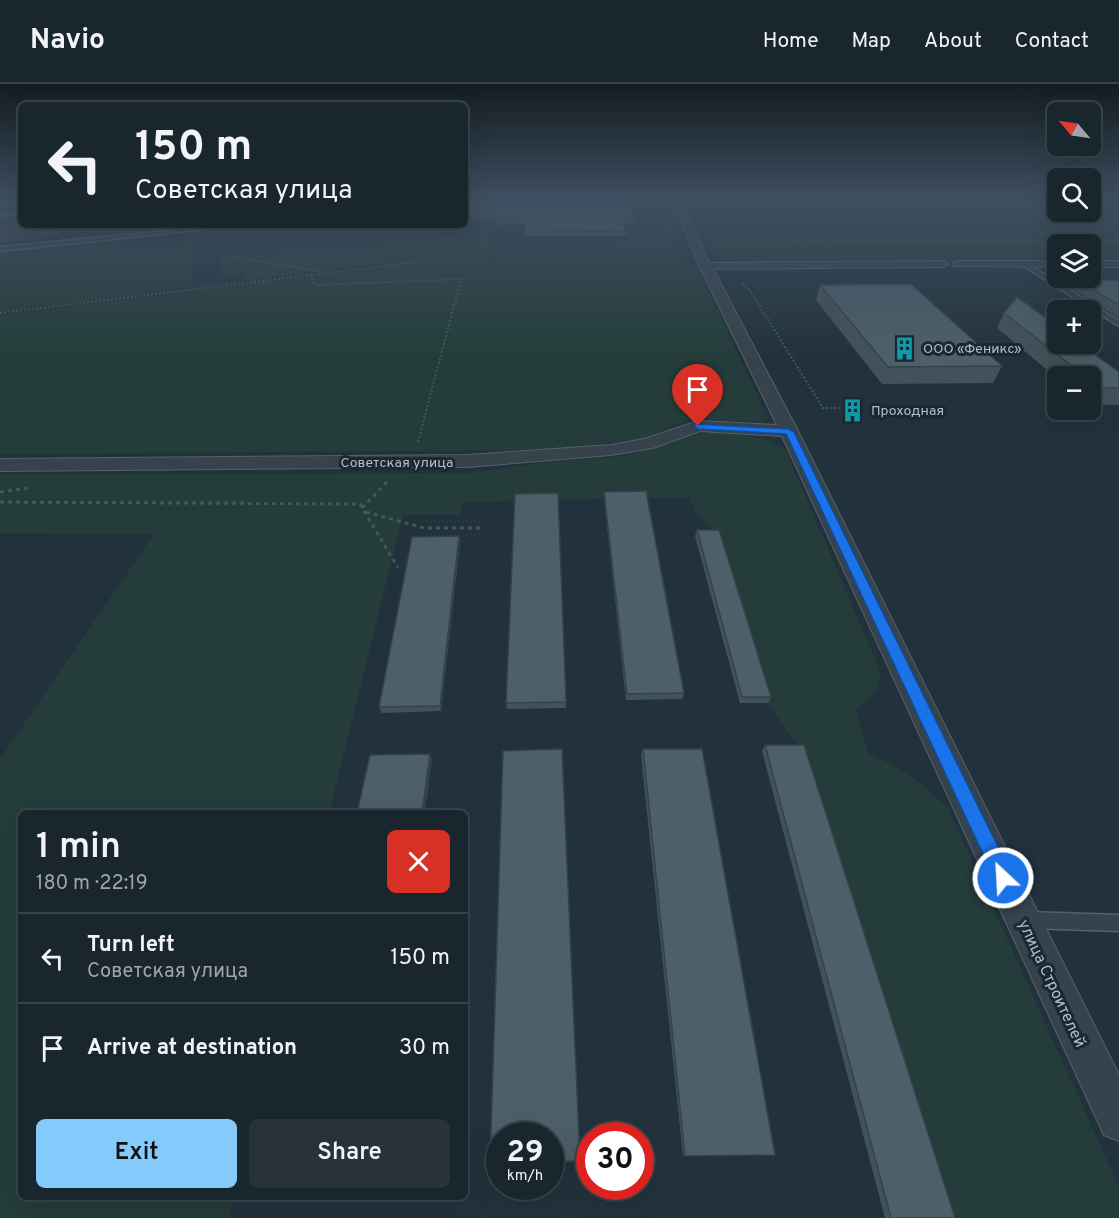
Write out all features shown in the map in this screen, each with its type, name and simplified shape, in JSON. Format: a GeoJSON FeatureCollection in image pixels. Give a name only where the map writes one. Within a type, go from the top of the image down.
{"type":"FeatureCollection","features":[{"type":"Feature","properties":{"kind":"street","name":"улица Строителей"},"geometry":{"type":"LineString","coordinates":[[704,250],[716,266],[789,432],[1119,1120]]}},
{"type":"Feature","properties":{"kind":"street"},"geometry":{"type":"LineString","coordinates":[[716,266],[943,264]]}},
{"type":"Feature","properties":{"kind":"street"},"geometry":{"type":"LineString","coordinates":[[957,264],[1047,264]]}},
{"type":"Feature","properties":{"kind":"street"},"geometry":{"type":"LineString","coordinates":[[1101,264],[1119,264]]}},
{"type":"Feature","properties":{"kind":"street","name":"Советская улица"},"geometry":{"type":"LineString","coordinates":[[0,465],[467,461],[611,450],[647,444],[698,426],[789,432]]}},
{"type":"Feature","properties":{"kind":"lane"},"geometry":{"type":"LineString","coordinates":[[1024,264],[1119,324]]}},
{"type":"Feature","properties":{"kind":"lane"},"geometry":{"type":"LineString","coordinates":[[1024,920],[1119,923]]}},
{"type":"Feature","properties":{"kind":"path"},"geometry":{"type":"LineString","coordinates":[[0,313],[327,272],[516,253],[573,250]]}},
{"type":"Feature","properties":{"kind":"path"},"geometry":{"type":"LineString","coordinates":[[215,254],[327,272]]}},
{"type":"Feature","properties":{"kind":"path"},"geometry":{"type":"LineString","coordinates":[[716,266],[749,289],[823,408],[842,408]]}},
{"type":"Feature","properties":{"kind":"path"},"geometry":{"type":"LineString","coordinates":[[311,274],[315,285],[461,279],[412,462]]}},
{"type":"Feature","properties":{"kind":"path"},"geometry":{"type":"LineString","coordinates":[[0,502],[360,504],[398,568]]}},
{"type":"Feature","properties":{"kind":"path"},"geometry":{"type":"LineString","coordinates":[[365,512],[424,528],[483,528]]}},
{"type":"Feature","properties":{"kind":"green space"},"geometry":{"type":"Polygon","coordinates":[[[0,250],[193,250],[191,286],[246,279],[245,273],[222,275],[221,256],[270,250],[534,250],[379,264],[0,312],[0,250]]]}},
{"type":"Feature","properties":{"kind":"green space"},"geometry":{"type":"Polygon","coordinates":[[[593,250],[687,250],[691,255],[683,258],[685,262],[696,265],[768,418],[764,422],[697,420],[679,423],[641,439],[548,450],[0,454],[0,315],[381,267],[517,254],[593,250]]]}},
{"type":"Feature","properties":{"kind":"green space"},"geometry":{"type":"Polygon","coordinates":[[[711,250],[1047,250],[1047,261],[719,264],[711,250]]]}},
{"type":"Feature","properties":{"kind":"green space"},"geometry":{"type":"Polygon","coordinates":[[[1101,250],[1119,250],[1119,261],[1101,261],[1101,250]]]}},
{"type":"Feature","properties":{"kind":"green space"},"geometry":{"type":"Polygon","coordinates":[[[717,431],[744,435],[762,439],[786,451],[880,671],[874,694],[855,709],[869,754],[912,777],[948,808],[1119,1187],[1119,1218],[947,1218],[801,751],[768,703],[718,536],[694,510],[689,497],[462,502],[460,515],[403,515],[330,810],[18,810],[18,1200],[233,1200],[228,1218],[0,1218],[0,759],[154,534],[0,533],[0,474],[472,473],[548,462],[618,457],[654,449],[695,434],[717,431]]]}},
{"type":"Feature","properties":{"kind":"building"},"geometry":{"type":"Polygon","coordinates":[[[1101,280],[1119,280],[1119,305],[1090,288],[1101,288],[1101,280]]]}},
{"type":"Feature","properties":{"kind":"building","name":"ООО «Феникс»"},"geometry":{"type":"Polygon","coordinates":[[[911,284],[1002,366],[888,367],[820,285],[911,284]]]}},
{"type":"Feature","properties":{"kind":"building"},"geometry":{"type":"Polygon","coordinates":[[[1017,297],[1047,319],[1047,346],[1004,313],[1017,297]]]}},
{"type":"Feature","properties":{"kind":"building"},"geometry":{"type":"Polygon","coordinates":[[[1057,354],[1094,354],[1119,372],[1119,388],[1101,388],[1101,366],[1072,366],[1057,354]]]}},
{"type":"Feature","properties":{"kind":"building"},"geometry":{"type":"Polygon","coordinates":[[[646,491],[684,693],[627,694],[604,492],[646,491]]]}},
{"type":"Feature","properties":{"kind":"building"},"geometry":{"type":"Polygon","coordinates":[[[558,493],[566,702],[506,703],[515,494],[558,493]]]}},
{"type":"Feature","properties":{"kind":"building"},"geometry":{"type":"Polygon","coordinates":[[[697,530],[719,530],[771,697],[742,697],[697,530]]]}},
{"type":"Feature","properties":{"kind":"building"},"geometry":{"type":"Polygon","coordinates":[[[459,536],[440,706],[379,707],[412,537],[459,536]]]}},
{"type":"Feature","properties":{"kind":"building"},"geometry":{"type":"Polygon","coordinates":[[[765,745],[804,745],[955,1218],[891,1218],[765,745]]]}},
{"type":"Feature","properties":{"kind":"building"},"geometry":{"type":"Polygon","coordinates":[[[562,749],[578,1122],[576,1122],[576,1161],[564,1162],[564,1122],[491,1122],[503,751],[562,749]]]}},
{"type":"Feature","properties":{"kind":"building"},"geometry":{"type":"Polygon","coordinates":[[[643,749],[702,749],[775,1155],[685,1156],[643,749]]]}},
{"type":"Feature","properties":{"kind":"building"},"geometry":{"type":"Polygon","coordinates":[[[430,754],[422,810],[358,810],[370,755],[430,754]]]}},
{"type":"Feature","properties":{"kind":"place","name":"ООО «Феникс»"},"geometry":{"type":"Point","coordinates":[905,348]}},
{"type":"Feature","properties":{"kind":"place","name":"Проходная"},"geometry":{"type":"Point","coordinates":[853,410]}},
{"type":"Feature","properties":{"kind":"route"},"geometry":{"type":"LineString","coordinates":[[698,426],[789,432],[1003,878]]}}]}
